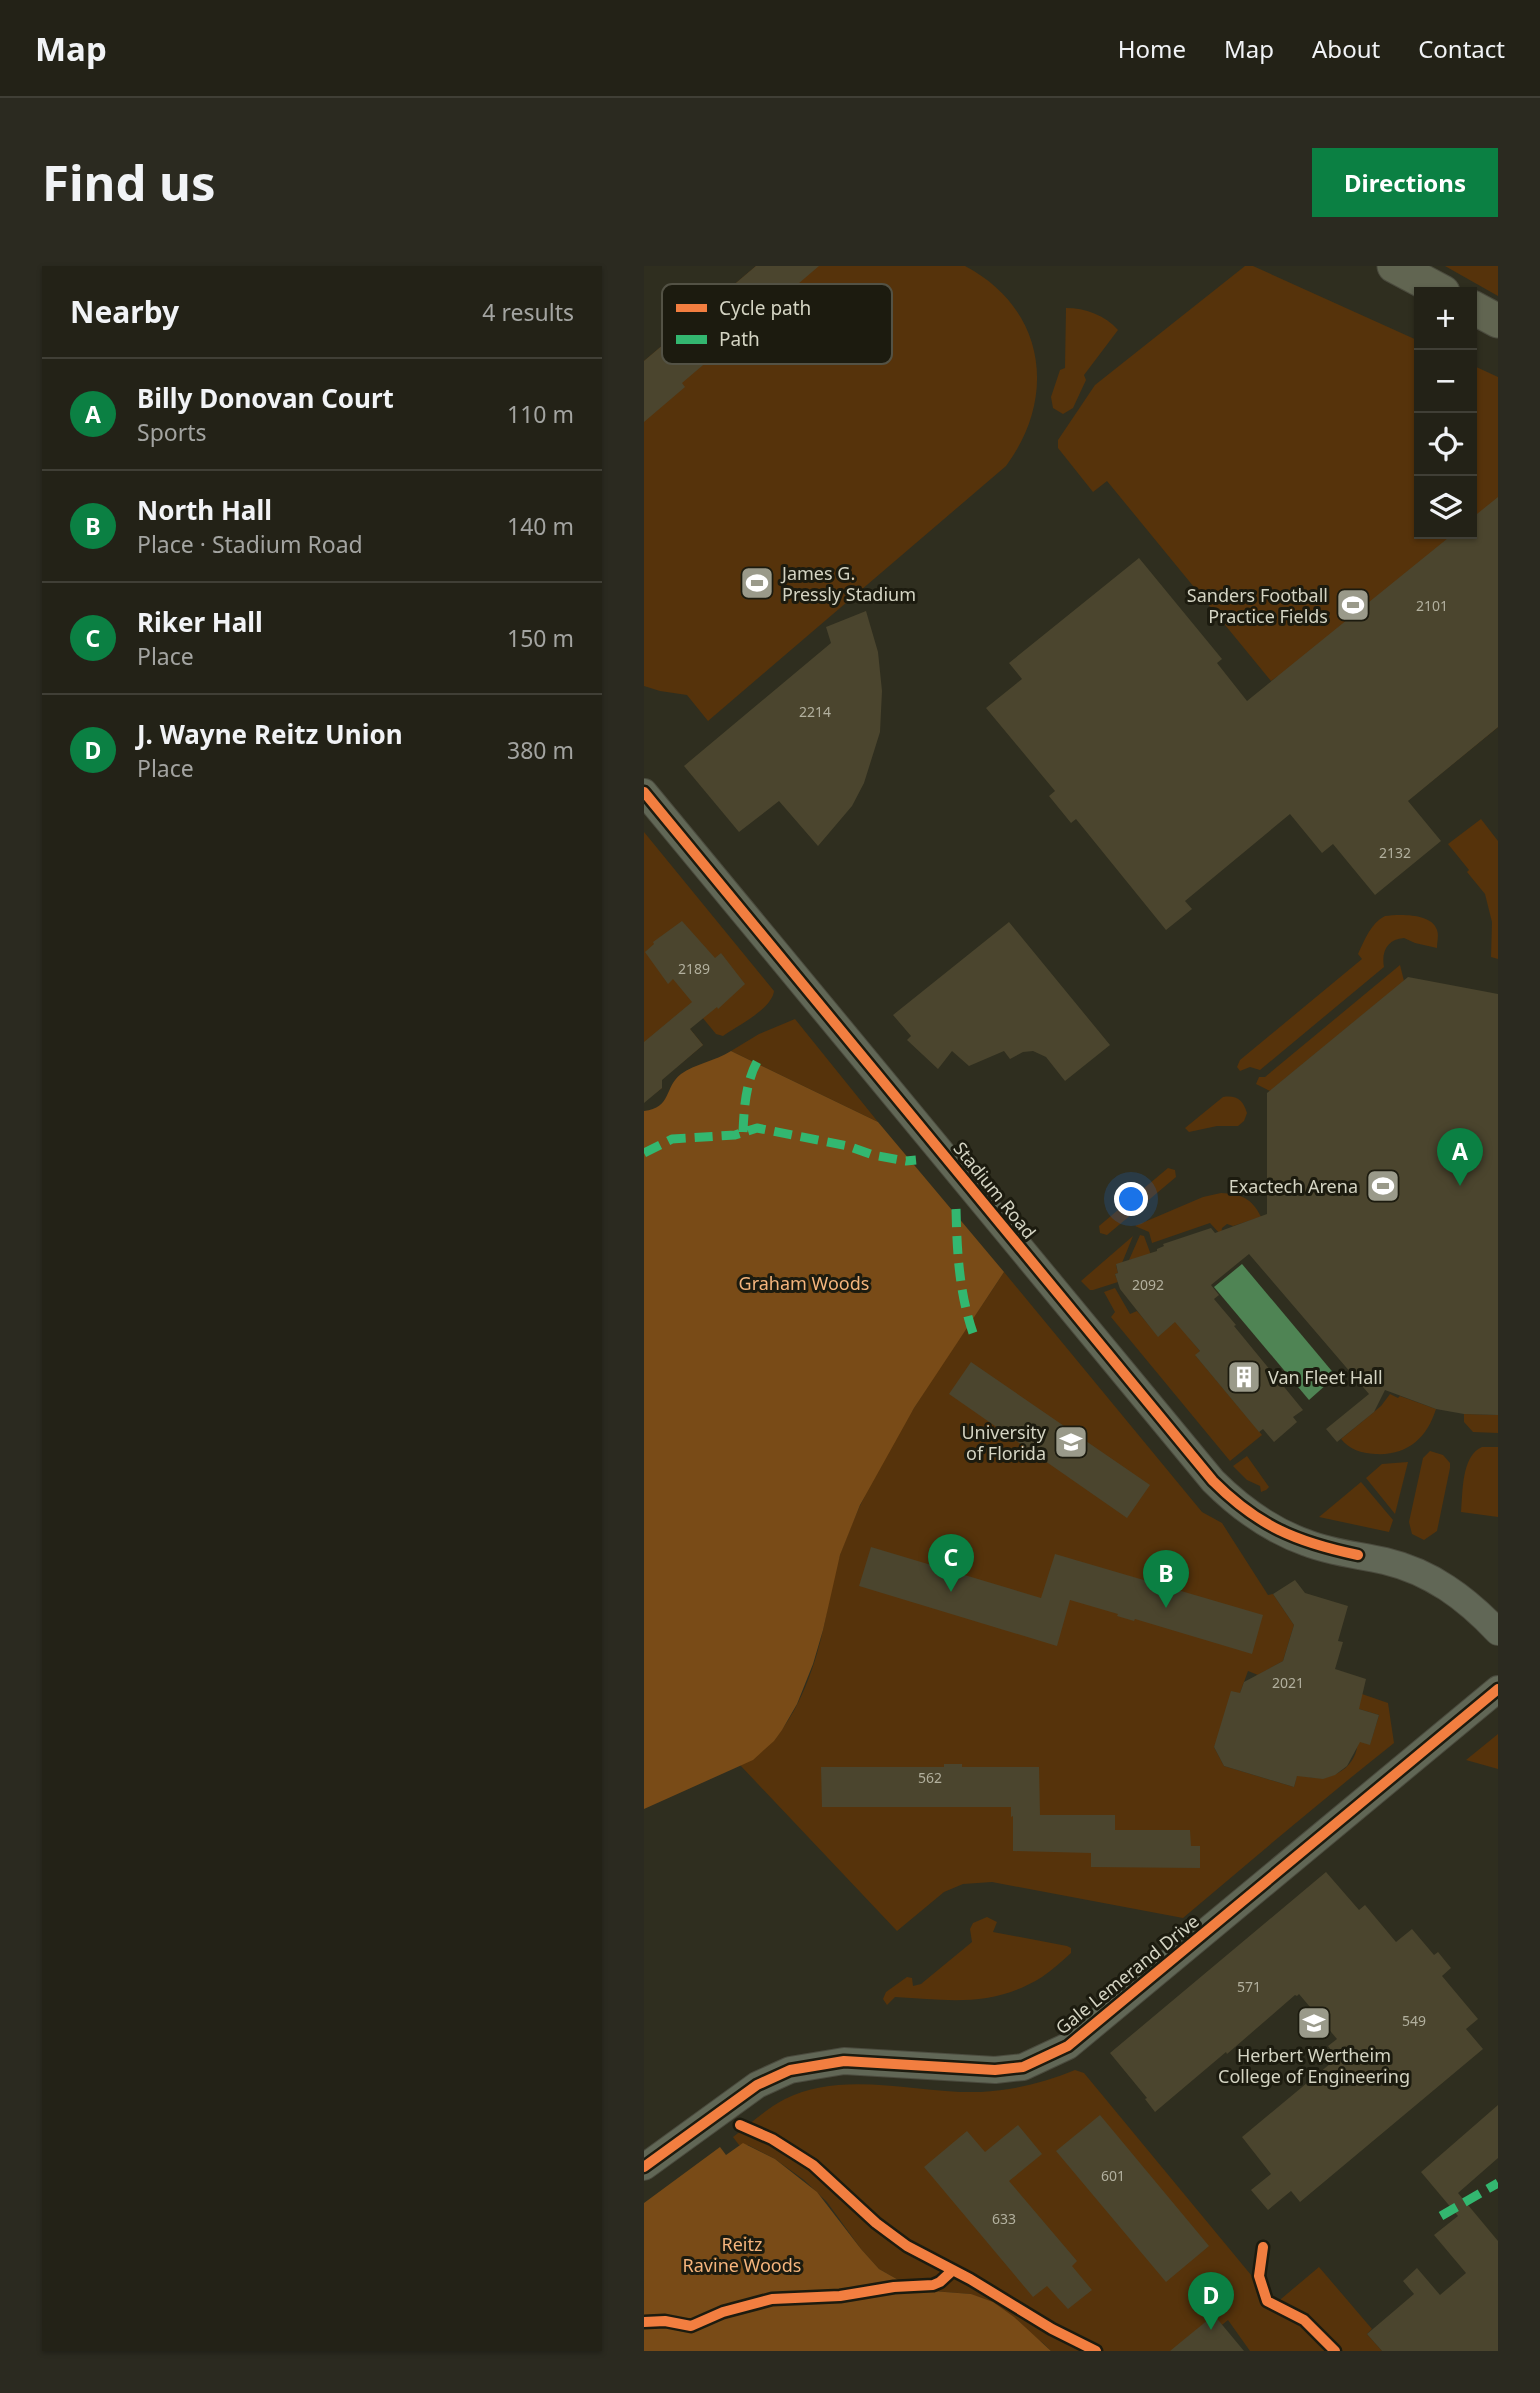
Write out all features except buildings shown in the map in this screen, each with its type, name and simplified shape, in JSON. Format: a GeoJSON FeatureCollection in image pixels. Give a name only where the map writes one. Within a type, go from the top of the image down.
{"type":"FeatureCollection","features":[{"type":"Feature","properties":{"kind":"main road"},"geometry":{"type":"LineString","coordinates":[[1394,266],[1434,287]]}},
{"type":"Feature","properties":{"kind":"main road"},"geometry":{"type":"LineString","coordinates":[[1477,310],[1498,321]]}},
{"type":"Feature","properties":{"kind":"street","name":"Stadium Road"},"geometry":{"type":"LineString","coordinates":[[644,792],[1220,1488],[1255,1517],[1292,1537],[1320,1548],[1409,1568],[1442,1584],[1469,1602],[1498,1632]]}},
{"type":"Feature","properties":{"kind":"street","name":"Gale Lemerand Drive"},"geometry":{"type":"LineString","coordinates":[[644,2167],[757,2085],[790,2070],[844,2061],[995,2070],[1023,2067],[1068,2046],[1498,1689]]}},
{"type":"Feature","properties":{"kind":"shaded area","name":"James G. Pressly Stadium"},"geometry":{"type":"Polygon","coordinates":[[[756,266],[965,266],[992,284],[1012,305],[1027,329],[1035,356],[1037,383],[1033,411],[1022,439],[1006,466],[708,721],[687,695],[644,686],[644,361],[662,346],[662,364],[892,364],[892,284],[735,284],[756,266]]]}},
{"type":"Feature","properties":{"kind":"shaded area","name":"Sanders Football Practice Fields"},"geometry":{"type":"Polygon","coordinates":[[[1245,266],[1253,266],[1414,339],[1414,539],[1477,539],[1477,367],[1498,377],[1498,727],[1391,814],[1278,676],[1271,681],[1107,481],[1093,492],[1058,448],[1058,440],[1095,385],[1245,266]]]}},
{"type":"Feature","properties":{"kind":"shaded area"},"geometry":{"type":"Polygon","coordinates":[[[1445,266],[1498,266],[1498,296],[1445,266]]]}},
{"type":"Feature","properties":{"kind":"shaded area"},"geometry":{"type":"Polygon","coordinates":[[[1066,308],[1094,313],[1118,330],[1084,375],[1086,380],[1073,408],[1063,414],[1053,408],[1051,397],[1060,370],[1065,368],[1066,308]]]}},
{"type":"Feature","properties":{"kind":"shaded area"},"geometry":{"type":"Polygon","coordinates":[[[1481,819],[1498,841],[1498,959],[1491,957],[1492,922],[1485,894],[1448,844],[1481,819]]]}},
{"type":"Feature","properties":{"kind":"shaded area"},"geometry":{"type":"Polygon","coordinates":[[[644,832],[774,991],[772,998],[761,1011],[723,1036],[716,1034],[702,1017],[689,1028],[703,1045],[662,1079],[662,1088],[644,1101],[644,832]]]}},
{"type":"Feature","properties":{"kind":"shaded area"},"geometry":{"type":"Polygon","coordinates":[[[1406,915],[1429,920],[1437,930],[1437,948],[1404,938],[1390,943],[1385,951],[1384,967],[1260,1070],[1250,1067],[1240,1071],[1237,1067],[1240,1060],[1362,959],[1358,954],[1366,937],[1372,927],[1385,916],[1406,915]]]}},
{"type":"Feature","properties":{"kind":"shaded area"},"geometry":{"type":"Polygon","coordinates":[[[1400,965],[1404,981],[1270,1091],[1256,1084],[1259,1077],[1265,1077],[1400,965]]]}},
{"type":"Feature","properties":{"kind":"shaded area"},"geometry":{"type":"Polygon","coordinates":[[[795,1019],[878,1122],[731,1051],[759,1034],[795,1019]]]}},
{"type":"Feature","properties":{"kind":"shaded area"},"geometry":{"type":"Polygon","coordinates":[[[1223,1097],[1239,1099],[1244,1105],[1247,1113],[1238,1126],[1217,1126],[1189,1132],[1185,1128],[1223,1097]]]}},
{"type":"Feature","properties":{"kind":"shaded area"},"geometry":{"type":"Polygon","coordinates":[[[1168,1168],[1175,1170],[1176,1177],[1107,1235],[1100,1233],[1099,1226],[1168,1168]]]}},
{"type":"Feature","properties":{"kind":"shaded area"},"geometry":{"type":"Polygon","coordinates":[[[1221,1193],[1245,1198],[1254,1205],[1261,1217],[1233,1226],[1227,1224],[1222,1228],[1221,1235],[1210,1223],[1152,1243],[1149,1232],[1135,1226],[1203,1197],[1221,1193]]]}},
{"type":"Feature","properties":{"kind":"shaded area"},"geometry":{"type":"Polygon","coordinates":[[[1140,1235],[1144,1236],[1151,1255],[1129,1260],[1140,1235]]]}},
{"type":"Feature","properties":{"kind":"shaded area"},"geometry":{"type":"Polygon","coordinates":[[[1133,1236],[1122,1263],[1116,1265],[1118,1282],[1090,1290],[1081,1281],[1133,1236]]]}},
{"type":"Feature","properties":{"kind":"shaded area"},"geometry":{"type":"Polygon","coordinates":[[[1242,1264],[1336,1376],[1309,1400],[1214,1287],[1242,1264]]]}},
{"type":"Feature","properties":{"kind":"shaded area"},"geometry":{"type":"Polygon","coordinates":[[[1004,1272],[1202,1512],[1222,1523],[1268,1595],[1273,1594],[1294,1625],[1283,1661],[1258,1675],[1248,1671],[1214,1747],[1224,1766],[1294,1787],[1297,1774],[1317,1778],[1336,1774],[1345,1769],[1351,1761],[1358,1741],[1370,1744],[1379,1715],[1342,1704],[1362,1694],[1388,1703],[1394,1743],[1183,1918],[992,1882],[963,1884],[944,1892],[897,1931],[740,1765],[772,1742],[795,1708],[812,1669],[838,1561],[856,1514],[893,1442],[1004,1272]]]}},
{"type":"Feature","properties":{"kind":"shaded area"},"geometry":{"type":"Polygon","coordinates":[[[1115,1288],[1130,1314],[1137,1311],[1158,1336],[1191,1308],[1189,1338],[1200,1351],[1196,1356],[1262,1435],[1230,1461],[1111,1317],[1115,1312],[1104,1292],[1115,1288]]]}},
{"type":"Feature","properties":{"kind":"shaded area"},"geometry":{"type":"Polygon","coordinates":[[[1390,1394],[1436,1409],[1421,1437],[1406,1448],[1386,1454],[1360,1452],[1344,1443],[1341,1439],[1381,1406],[1390,1394]]]}},
{"type":"Feature","properties":{"kind":"shaded area"},"geometry":{"type":"Polygon","coordinates":[[[1464,1414],[1498,1415],[1498,1433],[1473,1432],[1464,1422],[1464,1414]]]}},
{"type":"Feature","properties":{"kind":"shaded area"},"geometry":{"type":"Polygon","coordinates":[[[1482,1447],[1498,1447],[1498,1517],[1461,1512],[1467,1467],[1470,1458],[1482,1447]]]}},
{"type":"Feature","properties":{"kind":"shaded area"},"geometry":{"type":"Polygon","coordinates":[[[1430,1451],[1443,1455],[1450,1463],[1450,1468],[1437,1531],[1424,1540],[1412,1534],[1409,1522],[1423,1458],[1430,1451]]]}},
{"type":"Feature","properties":{"kind":"shaded area"},"geometry":{"type":"Polygon","coordinates":[[[1247,1456],[1269,1487],[1266,1490],[1261,1492],[1260,1486],[1247,1480],[1233,1466],[1247,1456]]]}},
{"type":"Feature","properties":{"kind":"shaded area"},"geometry":{"type":"Polygon","coordinates":[[[1408,1462],[1395,1514],[1366,1478],[1382,1464],[1408,1462]]]}},
{"type":"Feature","properties":{"kind":"shaded area"},"geometry":{"type":"Polygon","coordinates":[[[1361,1482],[1393,1520],[1389,1532],[1319,1517],[1361,1482]]]}},
{"type":"Feature","properties":{"kind":"shaded area"},"geometry":{"type":"Polygon","coordinates":[[[1498,1734],[1498,1769],[1466,1760],[1498,1734]]]}},
{"type":"Feature","properties":{"kind":"shaded area"},"geometry":{"type":"Polygon","coordinates":[[[987,1917],[997,1922],[993,1932],[1067,1946],[1071,1948],[1071,1953],[1042,1977],[1006,1994],[970,2000],[895,1997],[887,2005],[883,1999],[886,1992],[907,1977],[912,1978],[913,1986],[921,1984],[972,1942],[970,1929],[973,1923],[987,1917]]]}},
{"type":"Feature","properties":{"kind":"shaded area"},"geometry":{"type":"Polygon","coordinates":[[[1075,2070],[1084,2073],[1275,2304],[1319,2267],[1372,2329],[1367,2334],[1382,2351],[1250,2351],[1228,2320],[1190,2351],[1051,2351],[971,2294],[909,2286],[879,2269],[827,2202],[804,2180],[775,2159],[748,2145],[739,2145],[733,2137],[778,2103],[808,2090],[856,2084],[981,2092],[1029,2085],[1075,2070]]]}},
{"type":"Feature","properties":{"kind":"green space","name":"Graham Woods"},"geometry":{"type":"Polygon","coordinates":[[[731,1051],[878,1122],[1004,1272],[914,1408],[860,1505],[840,1555],[813,1664],[797,1704],[782,1730],[753,1760],[644,1809],[644,1111],[659,1106],[664,1101],[681,1074],[731,1051]]]}},
{"type":"Feature","properties":{"kind":"green space","name":"Reitz Ravine Woods"},"geometry":{"type":"Polygon","coordinates":[[[743,2143],[775,2159],[817,2192],[879,2269],[909,2286],[971,2294],[993,2302],[1051,2351],[644,2351],[644,2203],[720,2147],[726,2155],[743,2143]]]}},
{"type":"Feature","properties":{"kind":"marked path"},"geometry":{"type":"LineString","coordinates":[[743,1132],[748,1085],[758,1060]]}},
{"type":"Feature","properties":{"kind":"marked path"},"geometry":{"type":"LineString","coordinates":[[644,1153],[672,1139],[735,1135],[757,1128],[848,1146],[873,1155],[906,1161],[916,1160]]}},
{"type":"Feature","properties":{"kind":"marked path"},"geometry":{"type":"LineString","coordinates":[[956,1209],[960,1272],[973,1333]]}},
{"type":"Feature","properties":{"kind":"marked path"},"geometry":{"type":"LineString","coordinates":[[1441,2216],[1498,2183]]}},
{"type":"Feature","properties":{"kind":"cycle path"},"geometry":{"type":"LineString","coordinates":[[644,792],[1213,1481],[1246,1510],[1279,1530],[1297,1538],[1358,1555]]}},
{"type":"Feature","properties":{"kind":"cycle path"},"geometry":{"type":"LineString","coordinates":[[644,2167],[757,2085],[790,2070],[844,2061],[995,2070],[1023,2067],[1068,2046],[1498,1689]]}},
{"type":"Feature","properties":{"kind":"cycle path"},"geometry":{"type":"LineString","coordinates":[[740,2125],[772,2139],[813,2165],[876,2223],[907,2246],[970,2279],[1052,2329],[1096,2351]]}},
{"type":"Feature","properties":{"kind":"cycle path"},"geometry":{"type":"LineString","coordinates":[[1263,2247],[1259,2276],[1267,2301],[1304,2320],[1335,2351]]}},
{"type":"Feature","properties":{"kind":"cycle path"},"geometry":{"type":"LineString","coordinates":[[644,2322],[665,2321],[691,2326],[723,2312],[772,2299],[840,2296],[894,2287],[933,2285],[953,2270]]}},
{"type":"Feature","properties":{"kind":"place","name":"James G. Pressly Stadium"},"geometry":{"type":"Point","coordinates":[757,583]}},
{"type":"Feature","properties":{"kind":"place","name":"Sanders Football Practice Fields"},"geometry":{"type":"Point","coordinates":[1353,605]}},
{"type":"Feature","properties":{"kind":"place","name":"Exactech Arena"},"geometry":{"type":"Point","coordinates":[1383,1186]}},
{"type":"Feature","properties":{"kind":"place","name":"Billy Donovan Court"},"geometry":{"type":"Point","coordinates":[1460,1186]}},
{"type":"Feature","properties":{"kind":"place","name":"Van Fleet Hall"},"geometry":{"type":"Point","coordinates":[1244,1377]}},
{"type":"Feature","properties":{"kind":"place","name":"University of Florida"},"geometry":{"type":"Point","coordinates":[1071,1442]}},
{"type":"Feature","properties":{"kind":"place","name":"Riker Hall"},"geometry":{"type":"Point","coordinates":[951,1592]}},
{"type":"Feature","properties":{"kind":"place","name":"North Hall"},"geometry":{"type":"Point","coordinates":[1166,1608]}},
{"type":"Feature","properties":{"kind":"place","name":"Herbert Wertheim College of Engineering"},"geometry":{"type":"Point","coordinates":[1314,2023]}},
{"type":"Feature","properties":{"kind":"place","name":"J. Wayne Reitz Union"},"geometry":{"type":"Point","coordinates":[1211,2330]}}]}
